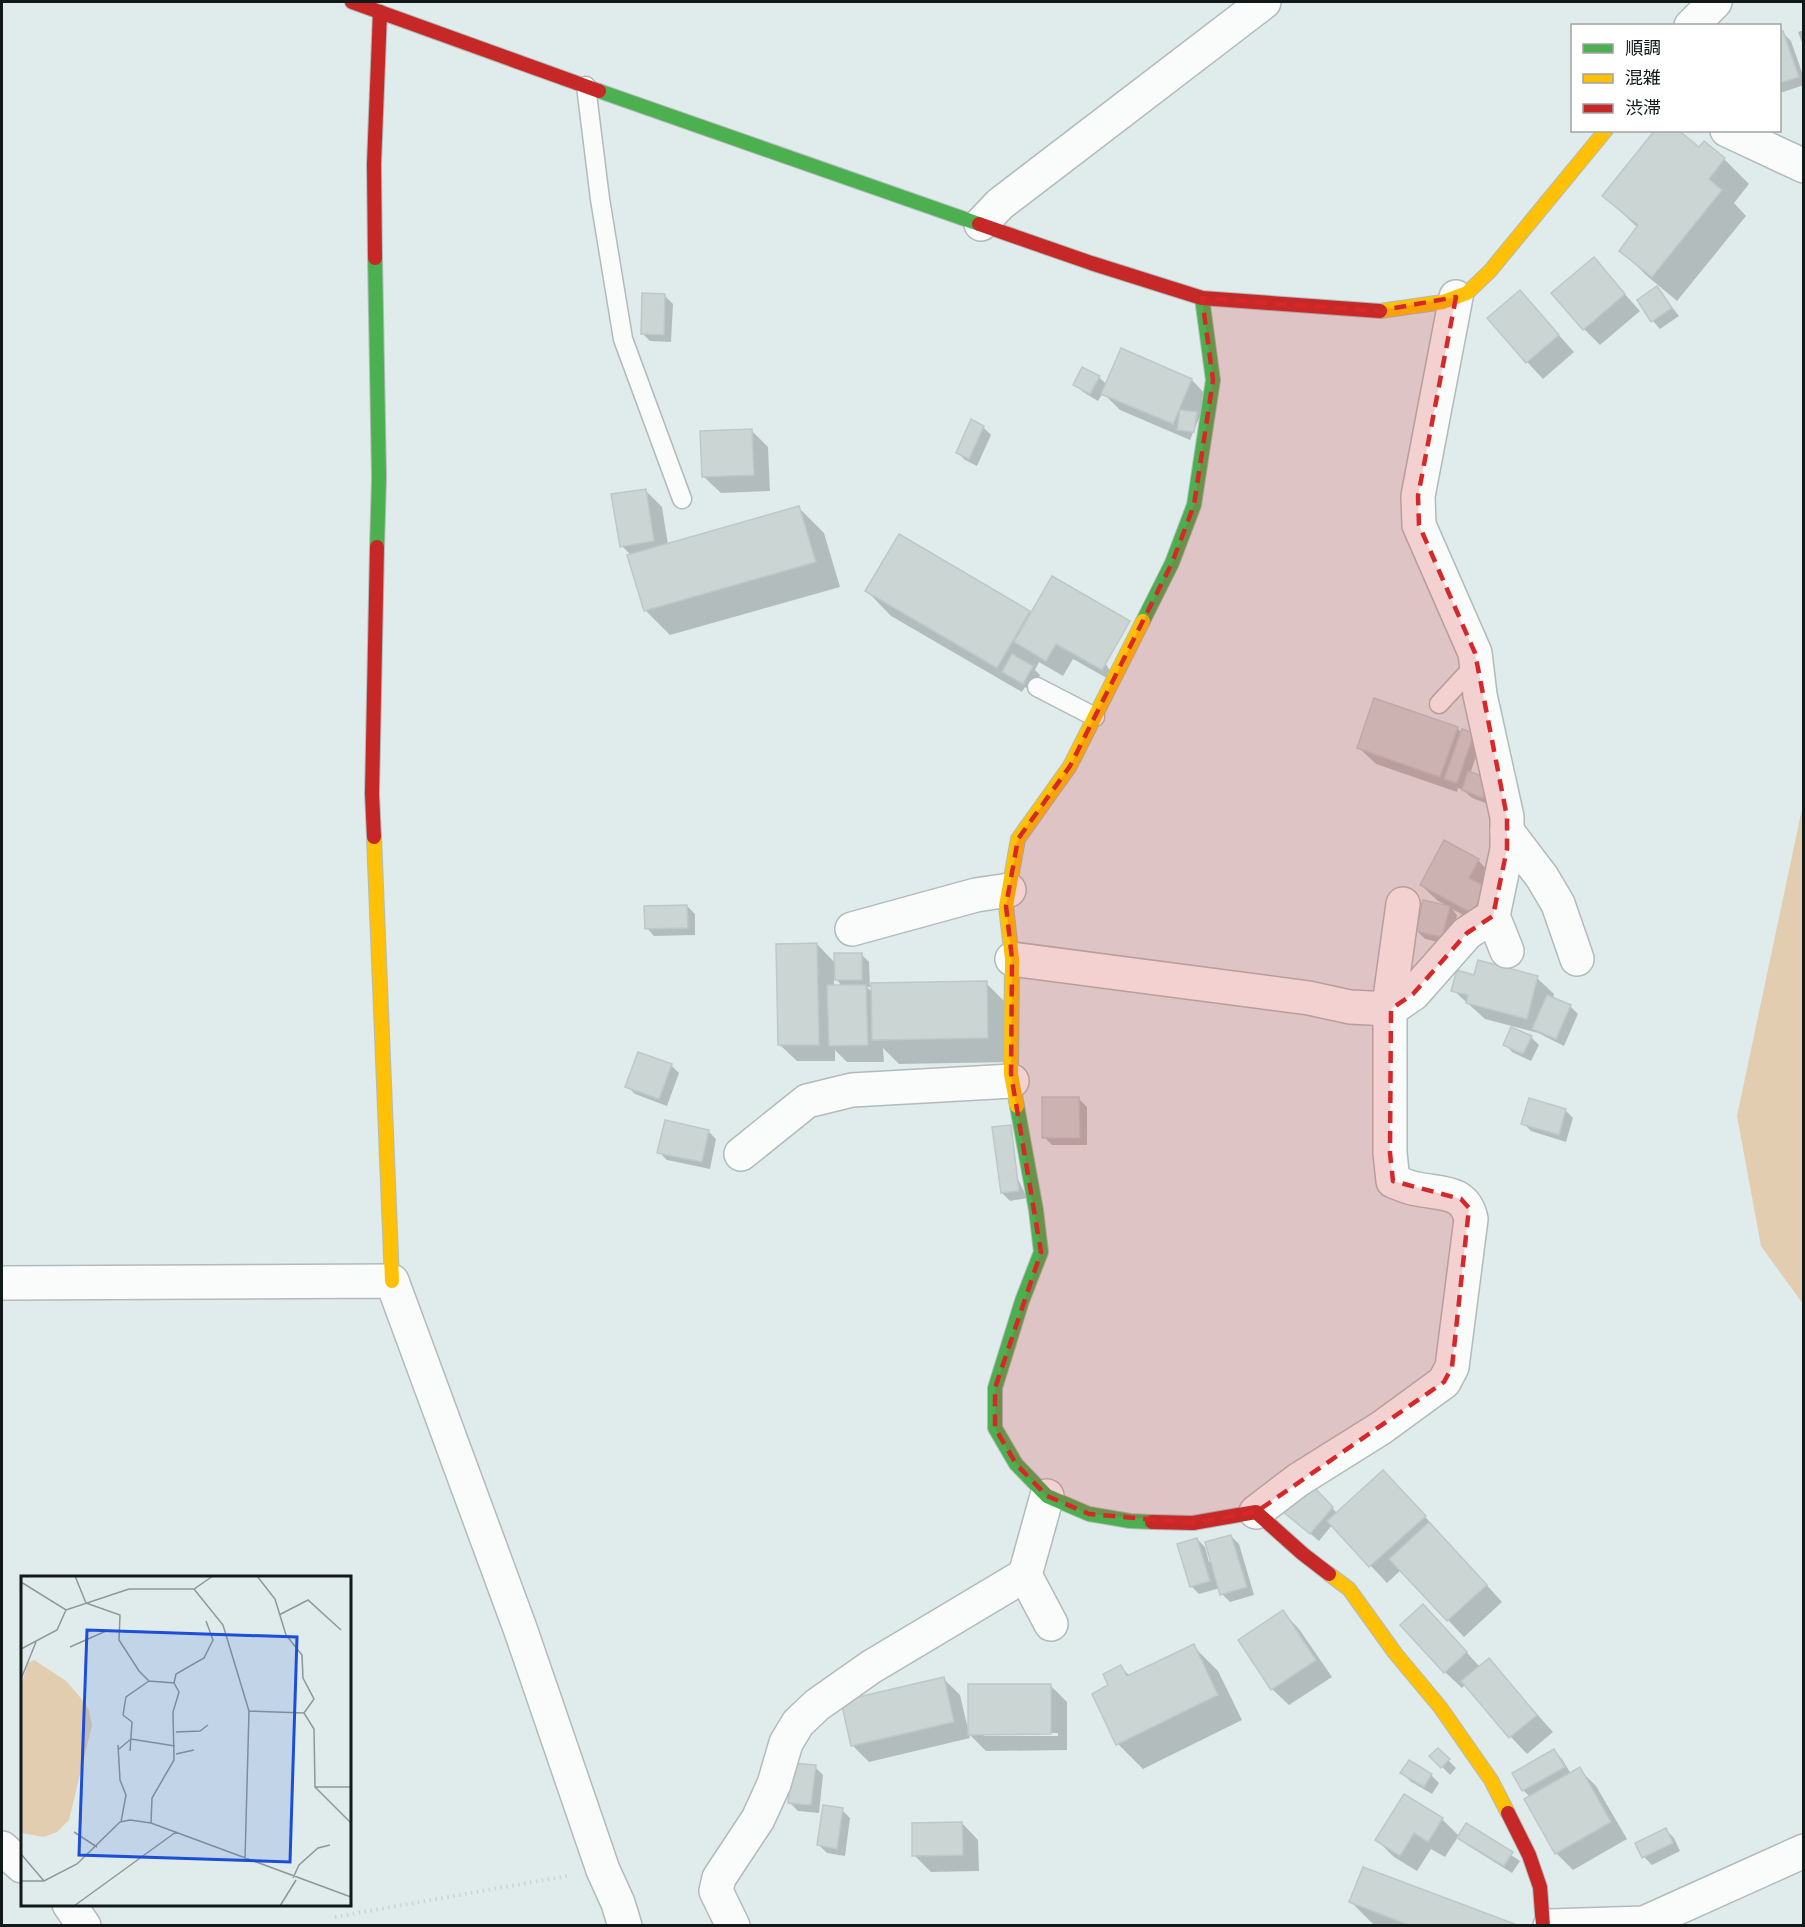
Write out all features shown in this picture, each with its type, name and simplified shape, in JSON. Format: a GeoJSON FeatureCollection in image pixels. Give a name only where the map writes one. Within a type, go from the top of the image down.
{"type":"FeatureCollection","features":[{"type":"Feature","properties":{"kind":"street"},"geometry":{"type":"LineString","coordinates":[[352,2],[1091,263],[1202,298],[1378,311],[1443,302],[1467,293],[1490,271],[1604,132]]}},
{"type":"Feature","properties":{"kind":"street"},"geometry":{"type":"LineString","coordinates":[[981,224],[1000,204],[1264,2]]}},
{"type":"Feature","properties":{"kind":"street"},"geometry":{"type":"LineString","coordinates":[[1693,24],[1715,2]]}},
{"type":"Feature","properties":{"kind":"street"},"geometry":{"type":"LineString","coordinates":[[380,12],[374,164],[379,478],[372,794],[392,1281],[521,1631],[603,1870],[618,1903],[625,1926]]}},
{"type":"Feature","properties":{"kind":"street"},"geometry":{"type":"LineString","coordinates":[[1731,132],[1803,166]]}},
{"type":"Feature","properties":{"kind":"street"},"geometry":{"type":"LineString","coordinates":[[1456,297],[1419,496],[1419,525],[1475,653],[1480,695],[1507,816],[1508,849],[1493,916],[1507,951]]}},
{"type":"Feature","properties":{"kind":"street"},"geometry":{"type":"LineString","coordinates":[[1202,298],[1213,380],[1194,505],[1172,563],[1070,766],[1018,839],[1006,906],[1012,959],[1012,1081],[1036,1210],[1041,1252],[1022,1301],[995,1388],[995,1428],[1016,1464],[1047,1496],[1089,1514],[1130,1521],[1193,1523],[1256,1512],[1298,1480],[1381,1428],[1444,1382],[1452,1367],[1471,1219],[1469,1209],[1461,1199],[1434,1191],[1416,1189],[1393,1181],[1390,1154],[1390,998],[1403,904]]}},
{"type":"Feature","properties":{"kind":"street"},"geometry":{"type":"LineString","coordinates":[[1507,831],[1558,904],[1577,958]]}},
{"type":"Feature","properties":{"kind":"street"},"geometry":{"type":"LineString","coordinates":[[852,928],[975,895],[1009,890]]}},
{"type":"Feature","properties":{"kind":"street"},"geometry":{"type":"LineString","coordinates":[[1012,959],[1309,998],[1350,1007],[1391,1009],[1413,994],[1467,933],[1493,916]]}},
{"type":"Feature","properties":{"kind":"street"},"geometry":{"type":"LineString","coordinates":[[741,1154],[807,1101],[852,1090],[1012,1081]]}},
{"type":"Feature","properties":{"kind":"street"},"geometry":{"type":"LineString","coordinates":[[2,1283],[392,1281]]}},
{"type":"Feature","properties":{"kind":"street"},"geometry":{"type":"LineString","coordinates":[[733,1926],[716,1891],[719,1878],[758,1819],[774,1784],[786,1743],[798,1723],[817,1706],[871,1667],[1025,1575],[1047,1496]]}},
{"type":"Feature","properties":{"kind":"street"},"geometry":{"type":"LineString","coordinates":[[1256,1512],[1303,1554],[1349,1589],[1395,1653],[1440,1707],[1491,1780],[1529,1855],[1540,1887],[1543,1926]]}},
{"type":"Feature","properties":{"kind":"street"},"geometry":{"type":"LineString","coordinates":[[1025,1575],[1051,1624]]}},
{"type":"Feature","properties":{"kind":"street"},"geometry":{"type":"LineString","coordinates":[[2,1848],[21,1865]]}},
{"type":"Feature","properties":{"kind":"street"},"geometry":{"type":"LineString","coordinates":[[1550,1926],[1644,1923],[1803,1851]]}},
{"type":"Feature","properties":{"kind":"street"},"geometry":{"type":"LineString","coordinates":[[70,1906],[84,1926]]}},
{"type":"Feature","properties":{"kind":"lane"},"geometry":{"type":"LineString","coordinates":[[586,86],[600,199],[623,339],[682,499]]}},
{"type":"Feature","properties":{"kind":"lane"},"geometry":{"type":"LineString","coordinates":[[1439,704],[1476,664]]}},
{"type":"Feature","properties":{"kind":"lane"},"geometry":{"type":"LineString","coordinates":[[1037,687],[1095,717]]}},
{"type":"Feature","properties":{"kind":"path"},"geometry":{"type":"LineString","coordinates":[[335,1917],[603,1870]]}},
{"type":"Feature","properties":{"kind":"highlighted area"},"geometry":{"type":"Polygon","coordinates":[[[1456,297],[1418,496],[1419,525],[1475,653],[1507,817],[1507,849],[1493,916],[1467,933],[1413,994],[1391,1009],[1390,1153],[1393,1181],[1461,1199],[1469,1208],[1452,1367],[1444,1382],[1256,1512],[1193,1523],[1089,1514],[1047,1496],[1016,1464],[995,1428],[995,1388],[1041,1252],[1011,1074],[1012,959],[1006,906],[1018,839],[1070,766],[1172,563],[1194,505],[1213,380],[1202,298],[1378,311],[1456,297]]]}},
{"type":"Feature","properties":{"kind":"shaded area"},"geometry":{"type":"Polygon","coordinates":[[[1803,804],[1803,1304],[1761,1246],[1737,1116],[1803,804]]]}},
{"type":"Feature","properties":{"kind":"building"},"geometry":{"type":"Polygon","coordinates":[[[1783,31],[1799,77],[1781,83],[1781,32],[1783,31]]]}},
{"type":"Feature","properties":{"kind":"building"},"geometry":{"type":"Polygon","coordinates":[[[1653,132],[1680,132],[1699,147],[1704,141],[1725,158],[1709,179],[1722,190],[1652,277],[1619,251],[1638,225],[1602,196],[1653,132]]]}},
{"type":"Feature","properties":{"kind":"building"},"geometry":{"type":"Polygon","coordinates":[[[1594,257],[1625,294],[1583,330],[1551,293],[1594,257]]]}},
{"type":"Feature","properties":{"kind":"building"},"geometry":{"type":"Polygon","coordinates":[[[1657,286],[1672,308],[1651,322],[1637,300],[1657,286]]]}},
{"type":"Feature","properties":{"kind":"building"},"geometry":{"type":"Polygon","coordinates":[[[1520,290],[1559,335],[1526,363],[1487,318],[1520,290]]]}},
{"type":"Feature","properties":{"kind":"building"},"geometry":{"type":"Polygon","coordinates":[[[642,293],[665,294],[664,335],[641,334],[642,293]]]}},
{"type":"Feature","properties":{"kind":"building"},"geometry":{"type":"Polygon","coordinates":[[[1121,348],[1192,379],[1173,424],[1101,394],[1121,348]]]}},
{"type":"Feature","properties":{"kind":"building"},"geometry":{"type":"Polygon","coordinates":[[[1082,367],[1100,376],[1090,394],[1073,385],[1082,367]]]}},
{"type":"Feature","properties":{"kind":"building"},"geometry":{"type":"Polygon","coordinates":[[[1180,410],[1197,412],[1194,432],[1177,430],[1180,410]]]}},
{"type":"Feature","properties":{"kind":"building"},"geometry":{"type":"Polygon","coordinates":[[[971,419],[984,426],[969,459],[956,453],[971,419]]]}},
{"type":"Feature","properties":{"kind":"building"},"geometry":{"type":"Polygon","coordinates":[[[752,429],[754,475],[702,477],[700,431],[752,429]]]}},
{"type":"Feature","properties":{"kind":"building"},"geometry":{"type":"Polygon","coordinates":[[[646,489],[654,541],[620,547],[611,494],[646,489]]]}},
{"type":"Feature","properties":{"kind":"building"},"geometry":{"type":"Polygon","coordinates":[[[799,506],[816,562],[644,611],[627,555],[799,506]]]}},
{"type":"Feature","properties":{"kind":"building"},"geometry":{"type":"Polygon","coordinates":[[[899,534],[1030,611],[997,668],[865,591],[899,534]]]}},
{"type":"Feature","properties":{"kind":"building"},"geometry":{"type":"Polygon","coordinates":[[[1052,576],[1130,621],[1102,670],[1056,644],[1046,661],[1014,642],[1052,576]]]}},
{"type":"Feature","properties":{"kind":"building"},"geometry":{"type":"Polygon","coordinates":[[[1012,654],[1033,666],[1023,684],[1002,672],[1012,654]]]}},
{"type":"Feature","properties":{"kind":"building"},"geometry":{"type":"Polygon","coordinates":[[[1374,698],[1458,727],[1440,777],[1357,748],[1374,698]]]}},
{"type":"Feature","properties":{"kind":"building"},"geometry":{"type":"Polygon","coordinates":[[[1462,729],[1474,733],[1457,783],[1444,779],[1462,729]]]}},
{"type":"Feature","properties":{"kind":"building"},"geometry":{"type":"Polygon","coordinates":[[[1468,771],[1490,779],[1483,798],[1462,790],[1468,771]]]}},
{"type":"Feature","properties":{"kind":"building"},"geometry":{"type":"Polygon","coordinates":[[[1444,840],[1479,859],[1469,878],[1486,887],[1472,913],[1420,885],[1444,840]]]}},
{"type":"Feature","properties":{"kind":"building"},"geometry":{"type":"Polygon","coordinates":[[[1423,900],[1450,906],[1442,937],[1416,931],[1423,900]]]}},
{"type":"Feature","properties":{"kind":"building"},"geometry":{"type":"Polygon","coordinates":[[[687,905],[688,928],[645,929],[644,906],[687,905]]]}},
{"type":"Feature","properties":{"kind":"building"},"geometry":{"type":"Polygon","coordinates":[[[817,943],[819,1045],[778,1045],[776,944],[817,943]]]}},
{"type":"Feature","properties":{"kind":"building"},"geometry":{"type":"Polygon","coordinates":[[[834,953],[862,953],[862,980],[835,980],[834,953]]]}},
{"type":"Feature","properties":{"kind":"building"},"geometry":{"type":"Polygon","coordinates":[[[1478,960],[1538,976],[1527,1019],[1466,1003],[1468,995],[1451,991],[1457,970],[1474,975],[1478,960]]]}},
{"type":"Feature","properties":{"kind":"building"},"geometry":{"type":"Polygon","coordinates":[[[987,981],[988,1038],[872,1040],[871,983],[987,981]]]}},
{"type":"Feature","properties":{"kind":"building"},"geometry":{"type":"Polygon","coordinates":[[[827,985],[866,985],[868,1045],[829,1046],[827,985]]]}},
{"type":"Feature","properties":{"kind":"building"},"geometry":{"type":"Polygon","coordinates":[[[1547,995],[1571,1005],[1556,1039],[1532,1029],[1547,995]]]}},
{"type":"Feature","properties":{"kind":"building"},"geometry":{"type":"Polygon","coordinates":[[[1511,1027],[1532,1036],[1523,1054],[1503,1045],[1511,1027]]]}},
{"type":"Feature","properties":{"kind":"building"},"geometry":{"type":"Polygon","coordinates":[[[638,1052],[672,1064],[659,1099],[625,1087],[638,1052]]]}},
{"type":"Feature","properties":{"kind":"building"},"geometry":{"type":"Polygon","coordinates":[[[1042,1097],[1079,1097],[1080,1138],[1042,1138],[1042,1097]]]}},
{"type":"Feature","properties":{"kind":"building"},"geometry":{"type":"Polygon","coordinates":[[[1529,1098],[1566,1109],[1559,1135],[1521,1124],[1529,1098]]]}},
{"type":"Feature","properties":{"kind":"building"},"geometry":{"type":"Polygon","coordinates":[[[665,1120],[709,1130],[702,1162],[657,1153],[665,1120]]]}},
{"type":"Feature","properties":{"kind":"building"},"geometry":{"type":"Polygon","coordinates":[[[1011,1125],[1019,1191],[1001,1193],[992,1127],[1011,1125]]]}},
{"type":"Feature","properties":{"kind":"building"},"geometry":{"type":"Polygon","coordinates":[[[1383,1470],[1426,1516],[1369,1567],[1327,1521],[1383,1470]]]}},
{"type":"Feature","properties":{"kind":"building"},"geometry":{"type":"Polygon","coordinates":[[[1313,1486],[1333,1507],[1310,1534],[1281,1510],[1313,1486]]]}},
{"type":"Feature","properties":{"kind":"building"},"geometry":{"type":"Polygon","coordinates":[[[1429,1522],[1487,1585],[1447,1621],[1389,1559],[1429,1522]]]}},
{"type":"Feature","properties":{"kind":"building"},"geometry":{"type":"Polygon","coordinates":[[[1231,1535],[1247,1587],[1220,1595],[1205,1542],[1231,1535]]]}},
{"type":"Feature","properties":{"kind":"building"},"geometry":{"type":"Polygon","coordinates":[[[1197,1538],[1210,1581],[1190,1587],[1177,1544],[1197,1538]]]}},
{"type":"Feature","properties":{"kind":"building"},"geometry":{"type":"Polygon","coordinates":[[[1423,1604],[1467,1652],[1444,1673],[1400,1625],[1423,1604]]]}},
{"type":"Feature","properties":{"kind":"building"},"geometry":{"type":"Polygon","coordinates":[[[1283,1610],[1316,1660],[1271,1690],[1238,1640],[1283,1610]]]}},
{"type":"Feature","properties":{"kind":"building"},"geometry":{"type":"Polygon","coordinates":[[[1194,1644],[1218,1695],[1116,1745],[1092,1694],[1108,1685],[1103,1674],[1121,1665],[1127,1676],[1194,1644]]]}},
{"type":"Feature","properties":{"kind":"building"},"geometry":{"type":"Polygon","coordinates":[[[1489,1658],[1537,1715],[1509,1738],[1461,1681],[1489,1658]]]}},
{"type":"Feature","properties":{"kind":"building"},"geometry":{"type":"Polygon","coordinates":[[[944,1677],[954,1722],[851,1746],[841,1701],[944,1677]]]}},
{"type":"Feature","properties":{"kind":"building"},"geometry":{"type":"Polygon","coordinates":[[[968,1684],[1051,1684],[1051,1734],[968,1735],[968,1684]]]}},
{"type":"Feature","properties":{"kind":"building"},"geometry":{"type":"Polygon","coordinates":[[[1438,1748],[1450,1759],[1441,1768],[1429,1756],[1438,1748]]]}},
{"type":"Feature","properties":{"kind":"building"},"geometry":{"type":"Polygon","coordinates":[[[1554,1749],[1565,1767],[1522,1791],[1512,1773],[1554,1749]]]}},
{"type":"Feature","properties":{"kind":"building"},"geometry":{"type":"Polygon","coordinates":[[[1409,1760],[1432,1774],[1424,1787],[1400,1773],[1409,1760]]]}},
{"type":"Feature","properties":{"kind":"building"},"geometry":{"type":"Polygon","coordinates":[[[792,1763],[816,1765],[811,1805],[788,1803],[792,1763]]]}},
{"type":"Feature","properties":{"kind":"building"},"geometry":{"type":"Polygon","coordinates":[[[1580,1767],[1611,1822],[1555,1854],[1524,1799],[1580,1767]]]}},
{"type":"Feature","properties":{"kind":"building"},"geometry":{"type":"Polygon","coordinates":[[[1404,1794],[1443,1818],[1428,1842],[1414,1833],[1400,1856],[1375,1840],[1404,1794]]]}},
{"type":"Feature","properties":{"kind":"building"},"geometry":{"type":"Polygon","coordinates":[[[823,1805],[843,1808],[837,1849],[817,1845],[823,1805]]]}},
{"type":"Feature","properties":{"kind":"building"},"geometry":{"type":"Polygon","coordinates":[[[962,1822],[963,1855],[912,1856],[912,1823],[962,1822]]]}},
{"type":"Feature","properties":{"kind":"building"},"geometry":{"type":"Polygon","coordinates":[[[1466,1823],[1513,1852],[1504,1866],[1457,1838],[1466,1823]]]}},
{"type":"Feature","properties":{"kind":"building"},"geometry":{"type":"Polygon","coordinates":[[[1666,1828],[1673,1843],[1642,1858],[1635,1843],[1666,1828]]]}},
{"type":"Feature","properties":{"kind":"building"},"geometry":{"type":"Polygon","coordinates":[[[1363,1867],[1520,1926],[1411,1926],[1349,1902],[1363,1867]]]}},
{"type":"Feature","properties":{"kind":"traffic: fast"},"geometry":{"type":"LineString","coordinates":[[599,91],[979,224]]}},
{"type":"Feature","properties":{"kind":"traffic: fast"},"geometry":{"type":"LineString","coordinates":[[375,258],[379,478],[377,547]]}},
{"type":"Feature","properties":{"kind":"traffic: fast"},"geometry":{"type":"LineString","coordinates":[[1143,621],[1172,563],[1194,505],[1213,380],[1202,298]]}},
{"type":"Feature","properties":{"kind":"traffic: fast"},"geometry":{"type":"LineString","coordinates":[[1017,1106],[1036,1210],[1041,1252],[1022,1301],[995,1388],[995,1428],[1016,1464],[1047,1496],[1089,1514],[1152,1522]]}},
{"type":"Feature","properties":{"kind":"traffic: slow"},"geometry":{"type":"LineString","coordinates":[[1380,311],[1443,302],[1467,293],[1490,271],[1604,132]]}},
{"type":"Feature","properties":{"kind":"traffic: slow"},"geometry":{"type":"LineString","coordinates":[[1017,1106],[1011,1074],[1012,959],[1006,906],[1018,839],[1070,766],[1143,621]]}},
{"type":"Feature","properties":{"kind":"traffic: slow"},"geometry":{"type":"LineString","coordinates":[[374,837],[392,1281]]}},
{"type":"Feature","properties":{"kind":"traffic: slow"},"geometry":{"type":"LineString","coordinates":[[1329,1574],[1349,1589],[1395,1653],[1440,1707],[1491,1780],[1508,1813]]}},
{"type":"Feature","properties":{"kind":"traffic: jam"},"geometry":{"type":"LineString","coordinates":[[352,2],[599,91]]}},
{"type":"Feature","properties":{"kind":"traffic: jam"},"geometry":{"type":"LineString","coordinates":[[375,258],[374,164],[380,12]]}},
{"type":"Feature","properties":{"kind":"traffic: jam"},"geometry":{"type":"LineString","coordinates":[[979,224],[1202,298],[1380,311]]}},
{"type":"Feature","properties":{"kind":"traffic: jam"},"geometry":{"type":"LineString","coordinates":[[374,837],[372,794],[377,547]]}},
{"type":"Feature","properties":{"kind":"traffic: jam"},"geometry":{"type":"LineString","coordinates":[[1152,1522],[1193,1523],[1256,1512],[1329,1574]]}},
{"type":"Feature","properties":{"kind":"traffic: jam"},"geometry":{"type":"LineString","coordinates":[[1508,1813],[1529,1855],[1540,1887],[1543,1926]]}}]}
